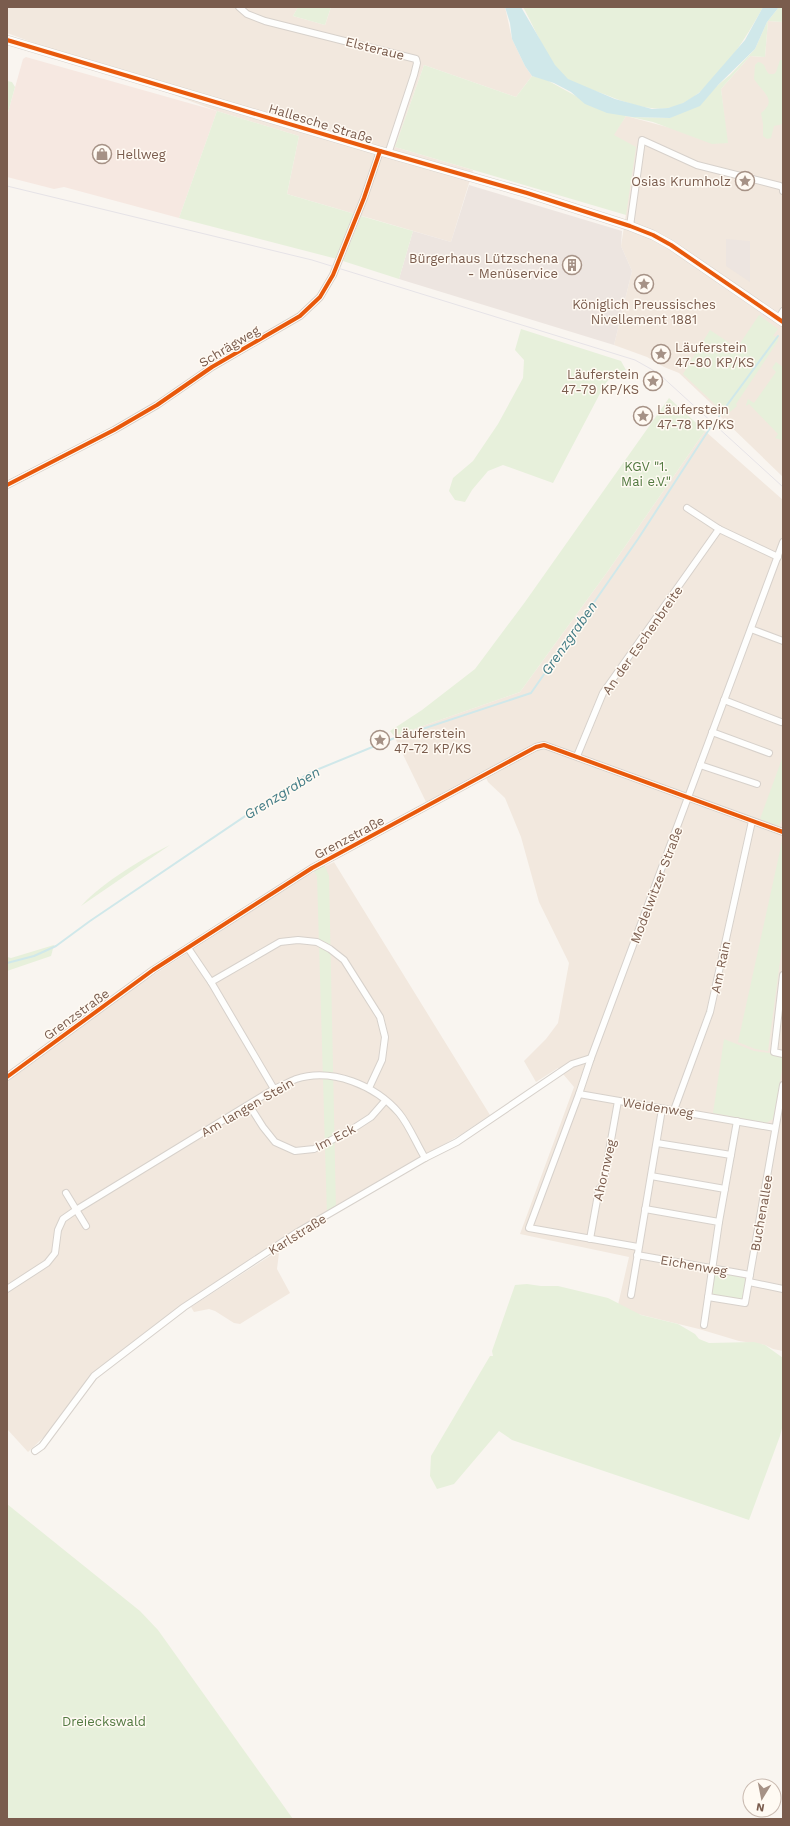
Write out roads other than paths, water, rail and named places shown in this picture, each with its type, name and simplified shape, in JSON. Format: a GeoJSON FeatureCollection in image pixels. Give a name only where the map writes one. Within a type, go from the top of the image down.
{"type":"FeatureCollection","features":[{"type":"Feature","properties":{"kind":"street","name":"Elsteraue"},"geometry":{"type":"LineString","coordinates":[[239,7],[247,14],[265,21],[416,59],[417,63],[414,75],[384,153]]}},
{"type":"Feature","properties":{"kind":"street","name":"Hallesche Straße"},"geometry":{"type":"LineString","coordinates":[[7,40],[384,153],[519,191],[630,226],[654,235],[671,245],[781,317]]}},
{"type":"Feature","properties":{"kind":"street"},"geometry":{"type":"LineString","coordinates":[[630,226],[642,140],[697,165],[780,186],[783,188],[783,192]]}},
{"type":"Feature","properties":{"kind":"street","name":"Schrägweg"},"geometry":{"type":"LineString","coordinates":[[7,485],[114,430],[157,405],[212,367],[300,316],[320,297],[334,275],[367,191],[384,153]]}},
{"type":"Feature","properties":{"kind":"street"},"geometry":{"type":"LineString","coordinates":[[687,508],[719,529],[778,557]]}},
{"type":"Feature","properties":{"kind":"street","name":"An der Eschenbreite"},"geometry":{"type":"LineString","coordinates":[[577,756],[603,693],[719,529]]}},
{"type":"Feature","properties":{"kind":"street","name":"Modelwitzer Straße"},"geometry":{"type":"LineString","coordinates":[[590,1239],[529,1228],[579,1094],[590,1058],[783,542]]}},
{"type":"Feature","properties":{"kind":"street"},"geometry":{"type":"LineString","coordinates":[[751,629],[783,641]]}},
{"type":"Feature","properties":{"kind":"street"},"geometry":{"type":"LineString","coordinates":[[724,700],[781,722]]}},
{"type":"Feature","properties":{"kind":"street"},"geometry":{"type":"LineString","coordinates":[[712,732],[769,753]]}},
{"type":"Feature","properties":{"kind":"street","name":"Grenzstraße"},"geometry":{"type":"LineString","coordinates":[[7,1077],[118,995],[312,868],[536,747],[544,745],[577,756],[688,798],[783,831]]}},
{"type":"Feature","properties":{"kind":"street"},"geometry":{"type":"LineString","coordinates":[[700,765],[757,784]]}},
{"type":"Feature","properties":{"kind":"street","name":"Am Rain"},"geometry":{"type":"LineString","coordinates":[[674,1110],[710,1012],[752,821]]}},
{"type":"Feature","properties":{"kind":"street"},"geometry":{"type":"LineString","coordinates":[[211,982],[280,942],[298,940],[317,942],[330,949],[344,960],[380,1017],[385,1037],[382,1060],[369,1088]]}},
{"type":"Feature","properties":{"kind":"street"},"geometry":{"type":"LineString","coordinates":[[188,948],[211,982],[274,1089]]}},
{"type":"Feature","properties":{"kind":"street"},"geometry":{"type":"LineString","coordinates":[[783,975],[774,1052],[783,1054]]}},
{"type":"Feature","properties":{"kind":"street","name":"Karlstraße"},"geometry":{"type":"LineString","coordinates":[[35,1451],[42,1446],[94,1376],[184,1307],[296,1233],[425,1158],[457,1142],[572,1064],[590,1058]]}},
{"type":"Feature","properties":{"kind":"street","name":"Am langen Stein"},"geometry":{"type":"LineString","coordinates":[[7,1289],[46,1263],[55,1253],[58,1230],[63,1219],[274,1089],[297,1078],[320,1075],[346,1078],[369,1088],[399,1113],[425,1158]]}},
{"type":"Feature","properties":{"kind":"street","name":"Buchenallee"},"geometry":{"type":"LineString","coordinates":[[708,1297],[745,1304],[783,1085]]}},
{"type":"Feature","properties":{"kind":"street","name":"Weidenweg"},"geometry":{"type":"LineString","coordinates":[[579,1094],[775,1128]]}},
{"type":"Feature","properties":{"kind":"street","name":"Im Eck"},"geometry":{"type":"LineString","coordinates":[[249,1105],[262,1127],[275,1142],[295,1151],[314,1149],[351,1130],[371,1117],[385,1101]]}},
{"type":"Feature","properties":{"kind":"street","name":"Ahornweg"},"geometry":{"type":"LineString","coordinates":[[590,1239],[599,1189],[604,1185],[618,1101]]}},
{"type":"Feature","properties":{"kind":"street"},"geometry":{"type":"LineString","coordinates":[[631,1294],[662,1109]]}},
{"type":"Feature","properties":{"kind":"street"},"geometry":{"type":"LineString","coordinates":[[704,1325],[719,1222],[737,1121]]}},
{"type":"Feature","properties":{"kind":"street"},"geometry":{"type":"LineString","coordinates":[[656,1143],[731,1155]]}},
{"type":"Feature","properties":{"kind":"street"},"geometry":{"type":"LineString","coordinates":[[651,1176],[725,1189]]}},
{"type":"Feature","properties":{"kind":"street"},"geometry":{"type":"LineString","coordinates":[[66,1193],[86,1226]]}},
{"type":"Feature","properties":{"kind":"street"},"geometry":{"type":"LineString","coordinates":[[645,1210],[719,1222]]}},
{"type":"Feature","properties":{"kind":"street"},"geometry":{"type":"LineString","coordinates":[[590,1239],[638,1247]]}},
{"type":"Feature","properties":{"kind":"street","name":"Eichenweg"},"geometry":{"type":"LineString","coordinates":[[637,1255],[750,1275]]}},
{"type":"Feature","properties":{"kind":"street"},"geometry":{"type":"LineString","coordinates":[[749,1282],[783,1288]]}},
{"type":"Feature","properties":{"kind":"water"},"geometry":{"type":"Polygon","coordinates":[[[505,7],[521,7],[555,65],[568,79],[615,99],[652,109],[668,108],[683,103],[699,93],[745,40],[763,7],[779,7],[767,22],[755,49],[718,85],[700,106],[670,118],[632,117],[607,113],[585,104],[571,92],[554,83],[532,76],[525,66],[512,39],[510,23],[505,7]]]}},
{"type":"Feature","properties":{"kind":"waterway","name":"Grenzgraben"},"geometry":{"type":"LineString","coordinates":[[719,416],[778,336]]}},
{"type":"Feature","properties":{"kind":"waterway","name":"Grenzgraben"},"geometry":{"type":"LineString","coordinates":[[7,963],[34,956],[56,946],[90,921],[309,773],[392,739],[531,693],[638,539],[710,428]]}},
{"type":"Feature","properties":{"kind":"tram line"},"geometry":{"type":"LineString","coordinates":[[7,186],[312,260],[635,360],[658,373],[783,487]]}},
{"type":"Feature","properties":{"kind":"place","name":"Hellweg"},"geometry":{"type":"Point","coordinates":[102,154]}},
{"type":"Feature","properties":{"kind":"place","name":"Osias Krumholz"},"geometry":{"type":"Point","coordinates":[745,181]}},
{"type":"Feature","properties":{"kind":"place","name":"Bürgerhaus Lützschena - Menüservice"},"geometry":{"type":"Point","coordinates":[572,265]}},
{"type":"Feature","properties":{"kind":"place","name":"Königlich Preussisches Nivellement 1881"},"geometry":{"type":"Point","coordinates":[644,284]}},
{"type":"Feature","properties":{"kind":"place","name":"Läuferstein 47-80 KP/KS"},"geometry":{"type":"Point","coordinates":[661,354]}},
{"type":"Feature","properties":{"kind":"place","name":"Läuferstein 47-79 KP/KS"},"geometry":{"type":"Point","coordinates":[653,381]}},
{"type":"Feature","properties":{"kind":"place","name":"Läuferstein 47-78 KP/KS"},"geometry":{"type":"Point","coordinates":[643,416]}},
{"type":"Feature","properties":{"kind":"place","name":"Läuferstein 47-72 KP/KS"},"geometry":{"type":"Point","coordinates":[380,740]}},
{"type":"Feature","properties":{"kind":"park label","name":"KGV \"1. Mai e.V.\""},"geometry":{"type":"Point","coordinates":[646,474]}},
{"type":"Feature","properties":{"kind":"park label","name":"Dreieckswald"},"geometry":{"type":"Point","coordinates":[104,1721]}}]}
